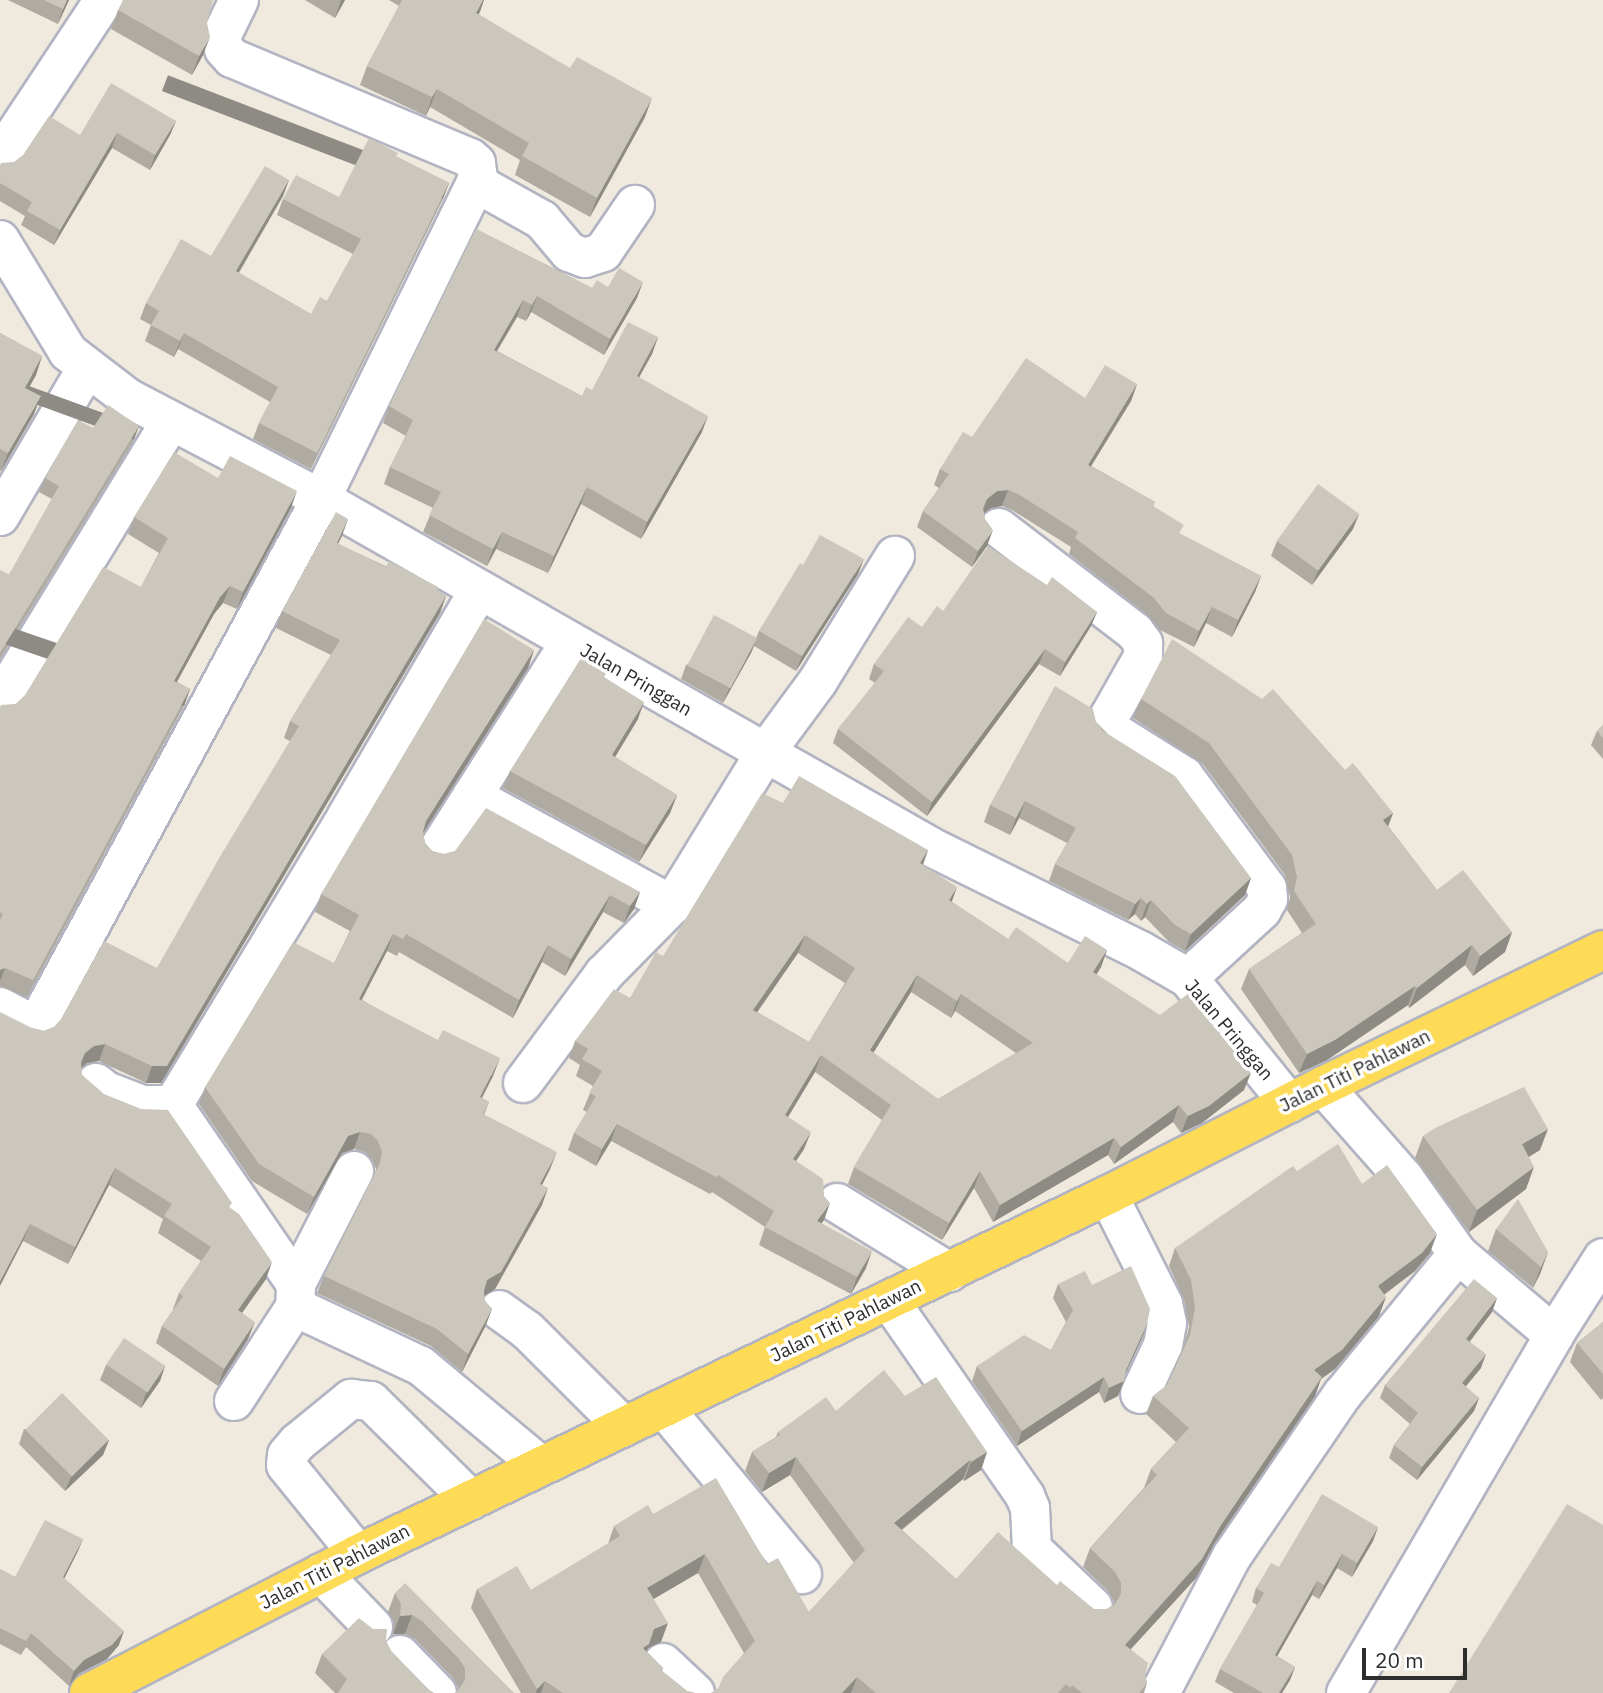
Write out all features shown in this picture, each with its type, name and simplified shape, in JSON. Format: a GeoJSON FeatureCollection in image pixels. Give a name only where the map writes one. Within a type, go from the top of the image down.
{"type":"FeatureCollection","features":[{"type":"Feature","properties":{"kind":"main road","name":"Jalan Titi Pahlawan"},"geometry":{"type":"LineString","coordinates":[[89,1693],[358,1554],[1108,1195],[1289,1102],[1603,950]]}},
{"type":"Feature","properties":{"kind":"street"},"geometry":{"type":"LineString","coordinates":[[0,158],[104,0]]}},
{"type":"Feature","properties":{"kind":"street"},"geometry":{"type":"LineString","coordinates":[[0,1007],[36,1026],[321,499],[477,183],[478,171],[470,158],[232,58],[224,49],[221,37],[239,0]]}},
{"type":"Feature","properties":{"kind":"street"},"geometry":{"type":"LineString","coordinates":[[477,183],[542,220],[569,252],[585,258],[603,252],[635,205]]}},
{"type":"Feature","properties":{"kind":"street","name":"Jalan Pringgan"},"geometry":{"type":"LineString","coordinates":[[0,240],[68,352],[128,398],[170,423],[321,499],[931,847],[1140,951],[1188,978],[1289,1102]]}},
{"type":"Feature","properties":{"kind":"street"},"geometry":{"type":"LineString","coordinates":[[0,516],[87,368]]}},
{"type":"Feature","properties":{"kind":"street"},"geometry":{"type":"LineString","coordinates":[[0,701],[170,423]]}},
{"type":"Feature","properties":{"kind":"street"},"geometry":{"type":"LineString","coordinates":[[999,528],[1135,632],[1143,643],[1143,657],[1109,717],[1109,729],[1184,776],[1267,888],[1268,900],[1262,910],[1188,978]]}},
{"type":"Feature","properties":{"kind":"street"},"geometry":{"type":"LineString","coordinates":[[523,1083],[604,974],[672,905],[765,753],[818,681],[895,556]]}},
{"type":"Feature","properties":{"kind":"street"},"geometry":{"type":"LineString","coordinates":[[173,1105],[341,828],[478,590]]}},
{"type":"Feature","properties":{"kind":"street"},"geometry":{"type":"LineString","coordinates":[[438,850],[570,642]]}},
{"type":"Feature","properties":{"kind":"street"},"geometry":{"type":"LineString","coordinates":[[472,796],[672,905]]}},
{"type":"Feature","properties":{"kind":"street"},"geometry":{"type":"LineString","coordinates":[[96,1083],[106,1091],[142,1105],[173,1105]]}},
{"type":"Feature","properties":{"kind":"street"},"geometry":{"type":"LineString","coordinates":[[1323,1086],[1404,1178],[1458,1254],[1554,1335]]}},
{"type":"Feature","properties":{"kind":"street"},"geometry":{"type":"LineString","coordinates":[[173,1105],[295,1295],[421,1366],[541,1466]]}},
{"type":"Feature","properties":{"kind":"street"},"geometry":{"type":"LineString","coordinates":[[234,1401],[295,1295],[354,1171]]}},
{"type":"Feature","properties":{"kind":"street"},"geometry":{"type":"LineString","coordinates":[[1108,1195],[1163,1304],[1167,1323],[1163,1345],[1140,1394]]}},
{"type":"Feature","properties":{"kind":"street"},"geometry":{"type":"LineString","coordinates":[[837,1203],[949,1272]]}},
{"type":"Feature","properties":{"kind":"street"},"geometry":{"type":"LineString","coordinates":[[1160,1693],[1232,1556],[1342,1395],[1458,1254]]}},
{"type":"Feature","properties":{"kind":"street"},"geometry":{"type":"LineString","coordinates":[[1346,1693],[1554,1335],[1600,1271]]}},
{"type":"Feature","properties":{"kind":"street"},"geometry":{"type":"LineString","coordinates":[[889,1300],[1025,1496],[1030,1508],[1032,1549],[1093,1607]]}},
{"type":"Feature","properties":{"kind":"street"},"geometry":{"type":"LineString","coordinates":[[499,1310],[527,1330],[624,1427]]}},
{"type":"Feature","properties":{"kind":"street"},"geometry":{"type":"LineString","coordinates":[[358,1554],[286,1465],[287,1455],[297,1443],[351,1399],[371,1401],[471,1500]]}},
{"type":"Feature","properties":{"kind":"street"},"geometry":{"type":"LineString","coordinates":[[664,1408],[802,1574]]}},
{"type":"Feature","properties":{"kind":"street"},"geometry":{"type":"LineString","coordinates":[[321,1573],[373,1627]]}},
{"type":"Feature","properties":{"kind":"street"},"geometry":{"type":"LineString","coordinates":[[400,1655],[437,1693]]}},
{"type":"Feature","properties":{"kind":"street"},"geometry":{"type":"LineString","coordinates":[[663,1663],[695,1693]]}},
{"type":"Feature","properties":{"kind":"building"},"geometry":{"type":"Polygon","coordinates":[[[44,0],[67,0],[63,9],[44,0]]]}},
{"type":"Feature","properties":{"kind":"building"},"geometry":{"type":"Polygon","coordinates":[[[123,0],[213,0],[207,23],[210,37],[199,56],[118,10],[123,0]]]}},
{"type":"Feature","properties":{"kind":"building"},"geometry":{"type":"Polygon","coordinates":[[[402,0],[483,0],[476,13],[570,68],[577,57],[652,98],[597,198],[522,156],[529,143],[437,89],[432,97],[367,66],[402,0]]]}},
{"type":"Feature","properties":{"kind":"building"},"geometry":{"type":"Polygon","coordinates":[[[111,83],[176,121],[155,155],[117,133],[60,230],[27,211],[32,202],[0,183],[1,163],[14,162],[23,155],[49,116],[80,135],[111,83]]]}},
{"type":"Feature","properties":{"kind":"building"},"geometry":{"type":"Polygon","coordinates":[[[369,138],[398,153],[396,157],[449,183],[317,453],[259,423],[278,387],[184,333],[180,341],[151,325],[159,311],[146,303],[181,239],[211,256],[265,166],[289,180],[236,271],[311,314],[320,297],[327,301],[361,239],[283,199],[296,175],[339,197],[369,138]]]}},
{"type":"Feature","properties":{"kind":"building"},"geometry":{"type":"Polygon","coordinates":[[[476,229],[592,288],[597,280],[608,287],[619,268],[643,282],[610,339],[537,296],[532,305],[523,300],[494,350],[582,396],[586,387],[592,390],[628,322],[658,337],[637,376],[708,416],[647,522],[587,487],[554,556],[502,532],[493,549],[429,515],[441,492],[390,467],[413,420],[389,406],[476,229]]]}},
{"type":"Feature","properties":{"kind":"building"},"geometry":{"type":"Polygon","coordinates":[[[0,333],[42,356],[25,388],[41,396],[8,453],[0,449],[0,333]]]}},
{"type":"Feature","properties":{"kind":"building"},"geometry":{"type":"Polygon","coordinates":[[[1026,358],[1085,398],[1105,365],[1137,384],[1088,465],[1155,502],[1153,506],[1184,525],[1179,533],[1261,576],[1238,620],[1212,607],[1199,631],[1166,613],[1154,598],[1075,538],[1078,532],[1008,490],[997,491],[987,499],[983,508],[985,519],[993,530],[978,551],[923,511],[949,474],[940,469],[963,432],[972,437],[1026,358]]]}},
{"type":"Feature","properties":{"kind":"building"},"geometry":{"type":"Polygon","coordinates":[[[108,405],[139,426],[0,653],[0,570],[9,575],[59,486],[45,478],[78,420],[93,428],[108,405]]]}},
{"type":"Feature","properties":{"kind":"building"},"geometry":{"type":"Polygon","coordinates":[[[174,452],[218,478],[230,456],[297,491],[243,592],[230,586],[220,597],[174,681],[190,689],[33,980],[5,968],[0,970],[0,920],[3,914],[0,912],[0,707],[16,704],[25,695],[103,567],[141,587],[168,538],[134,517],[174,452]]]}},
{"type":"Feature","properties":{"kind":"building"},"geometry":{"type":"Polygon","coordinates":[[[1318,484],[1359,514],[1318,571],[1277,541],[1318,484]]]}},
{"type":"Feature","properties":{"kind":"building"},"geometry":{"type":"Polygon","coordinates":[[[336,512],[348,519],[337,543],[386,567],[389,561],[438,587],[437,590],[446,596],[167,1066],[152,1066],[105,1044],[94,1046],[85,1053],[81,1062],[82,1075],[104,1094],[141,1109],[168,1110],[232,1203],[229,1207],[239,1214],[272,1262],[238,1310],[255,1322],[224,1369],[162,1326],[183,1296],[179,1293],[211,1247],[164,1216],[172,1204],[115,1168],[75,1247],[30,1224],[0,1281],[0,1012],[32,1028],[44,1031],[54,1027],[104,941],[157,968],[299,726],[290,721],[340,640],[282,611],[336,512]]]}},
{"type":"Feature","properties":{"kind":"building"},"geometry":{"type":"Polygon","coordinates":[[[820,535],[864,559],[802,656],[759,631],[820,535]]]}},
{"type":"Feature","properties":{"kind":"building"},"geometry":{"type":"Polygon","coordinates":[[[988,546],[1047,585],[1052,577],[1097,612],[1065,662],[1045,649],[932,802],[838,729],[884,671],[874,664],[908,617],[922,627],[937,606],[943,611],[988,546]]]}},
{"type":"Feature","properties":{"kind":"building"},"geometry":{"type":"Polygon","coordinates":[[[714,615],[757,638],[731,688],[687,665],[714,615]]]}},
{"type":"Feature","properties":{"kind":"building"},"geometry":{"type":"Polygon","coordinates":[[[484,619],[534,650],[426,821],[423,832],[425,843],[432,851],[443,854],[455,851],[486,808],[640,892],[630,906],[610,895],[571,959],[548,945],[519,1000],[406,934],[403,939],[393,934],[359,999],[438,1040],[443,1030],[500,1058],[480,1097],[489,1102],[483,1114],[557,1152],[540,1184],[548,1188],[501,1272],[487,1280],[485,1301],[492,1309],[468,1354],[437,1329],[324,1276],[380,1163],[382,1152],[378,1141],[371,1134],[360,1132],[348,1136],[314,1197],[259,1164],[205,1087],[293,942],[334,963],[359,915],[321,894],[484,619]]]}},
{"type":"Feature","properties":{"kind":"building"},"geometry":{"type":"Polygon","coordinates":[[[1172,639],[1262,699],[1273,689],[1345,770],[1353,763],[1393,813],[1383,820],[1437,890],[1463,870],[1512,932],[1480,956],[1472,945],[1417,988],[1415,986],[1335,1040],[1307,1054],[1249,969],[1316,924],[1294,891],[1297,877],[1292,855],[1209,743],[1141,699],[1172,639]]]}},
{"type":"Feature","properties":{"kind":"building"},"geometry":{"type":"Polygon","coordinates":[[[583,655],[608,670],[604,677],[644,702],[612,755],[677,795],[646,845],[510,771],[583,655]]]}},
{"type":"Feature","properties":{"kind":"building"},"geometry":{"type":"Polygon","coordinates":[[[1055,686],[1093,709],[1096,722],[1103,731],[1175,776],[1251,878],[1191,934],[1175,925],[1151,900],[1147,904],[1141,898],[1135,904],[1055,864],[1076,828],[1025,801],[1016,818],[990,805],[1055,686]]]}},
{"type":"Feature","properties":{"kind":"building"},"geometry":{"type":"Polygon","coordinates":[[[1603,725],[1603,738],[1597,731],[1603,725]]]}},
{"type":"Feature","properties":{"kind":"building"},"geometry":{"type":"Polygon","coordinates":[[[799,776],[928,850],[920,863],[957,887],[949,900],[1008,939],[1016,927],[1068,963],[1085,936],[1107,950],[1093,972],[1160,1015],[1189,993],[1251,1073],[1209,1106],[1188,1116],[1179,1105],[1121,1147],[1114,1138],[1000,1205],[980,1171],[949,1223],[854,1167],[891,1105],[821,1055],[785,1115],[811,1132],[793,1159],[823,1179],[824,1196],[830,1203],[817,1221],[872,1251],[857,1277],[765,1227],[774,1211],[718,1175],[716,1177],[617,1124],[602,1149],[574,1133],[596,1096],[589,1093],[602,1071],[582,1059],[588,1049],[575,1041],[614,989],[630,998],[656,952],[663,956],[762,793],[783,803],[799,776]],[[805,935],[753,1010],[809,1042],[855,968],[805,935]],[[917,975],[870,1050],[938,1099],[1033,1043],[961,994],[957,1001],[917,975]]]}},
{"type":"Feature","properties":{"kind":"building"},"geometry":{"type":"Polygon","coordinates":[[[1524,1087],[1548,1129],[1522,1144],[1534,1167],[1477,1210],[1423,1136],[1524,1087]]]}},
{"type":"Feature","properties":{"kind":"building"},"geometry":{"type":"Polygon","coordinates":[[[1338,1144],[1362,1184],[1387,1165],[1437,1234],[1422,1253],[1378,1286],[1386,1297],[1342,1350],[1314,1370],[1322,1377],[1221,1525],[1202,1559],[1125,1645],[1148,1663],[1145,1675],[1147,1683],[1139,1693],[1082,1693],[1066,1684],[1058,1693],[876,1693],[857,1677],[842,1693],[711,1693],[718,1689],[723,1677],[755,1641],[705,1554],[647,1588],[668,1623],[654,1629],[649,1644],[643,1648],[663,1668],[661,1670],[687,1691],[695,1693],[563,1693],[545,1681],[537,1689],[477,1589],[517,1566],[531,1590],[620,1536],[614,1526],[648,1505],[653,1514],[716,1478],[767,1564],[778,1558],[809,1612],[865,1550],[796,1457],[769,1473],[752,1452],[780,1435],[778,1432],[826,1397],[836,1411],[884,1370],[905,1396],[936,1377],[987,1452],[971,1462],[970,1460],[894,1523],[956,1579],[998,1532],[1057,1585],[1060,1581],[1094,1609],[1107,1609],[1115,1604],[1121,1594],[1121,1583],[1115,1572],[1090,1548],[1157,1475],[1151,1469],[1189,1428],[1153,1396],[1167,1385],[1190,1335],[1195,1308],[1191,1280],[1175,1248],[1293,1166],[1297,1171],[1338,1144]]]}},
{"type":"Feature","properties":{"kind":"building"},"geometry":{"type":"Polygon","coordinates":[[[1518,1199],[1548,1252],[1541,1267],[1496,1229],[1518,1199]]]}},
{"type":"Feature","properties":{"kind":"building"},"geometry":{"type":"Polygon","coordinates":[[[1131,1266],[1150,1309],[1147,1324],[1126,1370],[1124,1381],[1109,1388],[1104,1377],[1022,1431],[977,1366],[1024,1335],[1051,1350],[1073,1310],[1058,1284],[1085,1271],[1092,1285],[1131,1266]]]}},
{"type":"Feature","properties":{"kind":"building"},"geometry":{"type":"Polygon","coordinates":[[[1474,1279],[1497,1298],[1466,1339],[1486,1354],[1462,1383],[1479,1398],[1422,1467],[1394,1445],[1418,1413],[1385,1385],[1474,1279]]]}},
{"type":"Feature","properties":{"kind":"building"},"geometry":{"type":"Polygon","coordinates":[[[1603,1322],[1603,1374],[1577,1343],[1603,1322]]]}},
{"type":"Feature","properties":{"kind":"building"},"geometry":{"type":"Polygon","coordinates":[[[124,1338],[165,1366],[148,1392],[106,1365],[124,1338]]]}},
{"type":"Feature","properties":{"kind":"building"},"geometry":{"type":"Polygon","coordinates":[[[62,1393],[109,1440],[72,1476],[25,1430],[62,1393]]]}},
{"type":"Feature","properties":{"kind":"building"},"geometry":{"type":"Polygon","coordinates":[[[1322,1494],[1378,1527],[1357,1563],[1342,1554],[1324,1585],[1317,1581],[1275,1655],[1295,1667],[1279,1693],[1263,1693],[1220,1669],[1264,1593],[1256,1588],[1271,1563],[1279,1567],[1322,1494]]]}},
{"type":"Feature","properties":{"kind":"building"},"geometry":{"type":"Polygon","coordinates":[[[1567,1504],[1603,1525],[1603,1693],[1449,1693],[1567,1504]]]}},
{"type":"Feature","properties":{"kind":"building"},"geometry":{"type":"Polygon","coordinates":[[[45,1520],[83,1539],[63,1577],[124,1631],[112,1645],[84,1660],[74,1671],[31,1633],[26,1641],[0,1628],[0,1569],[15,1577],[45,1520]]]}},
{"type":"Feature","properties":{"kind":"building"},"geometry":{"type":"Polygon","coordinates":[[[405,1583],[514,1693],[454,1693],[465,1680],[465,1668],[422,1621],[412,1615],[400,1616],[401,1604],[395,1593],[405,1583]]]}},
{"type":"Feature","properties":{"kind":"building"},"geometry":{"type":"Polygon","coordinates":[[[359,1618],[373,1629],[387,1629],[386,1641],[391,1651],[434,1693],[338,1693],[347,1679],[322,1654],[359,1618]]]}}]}
